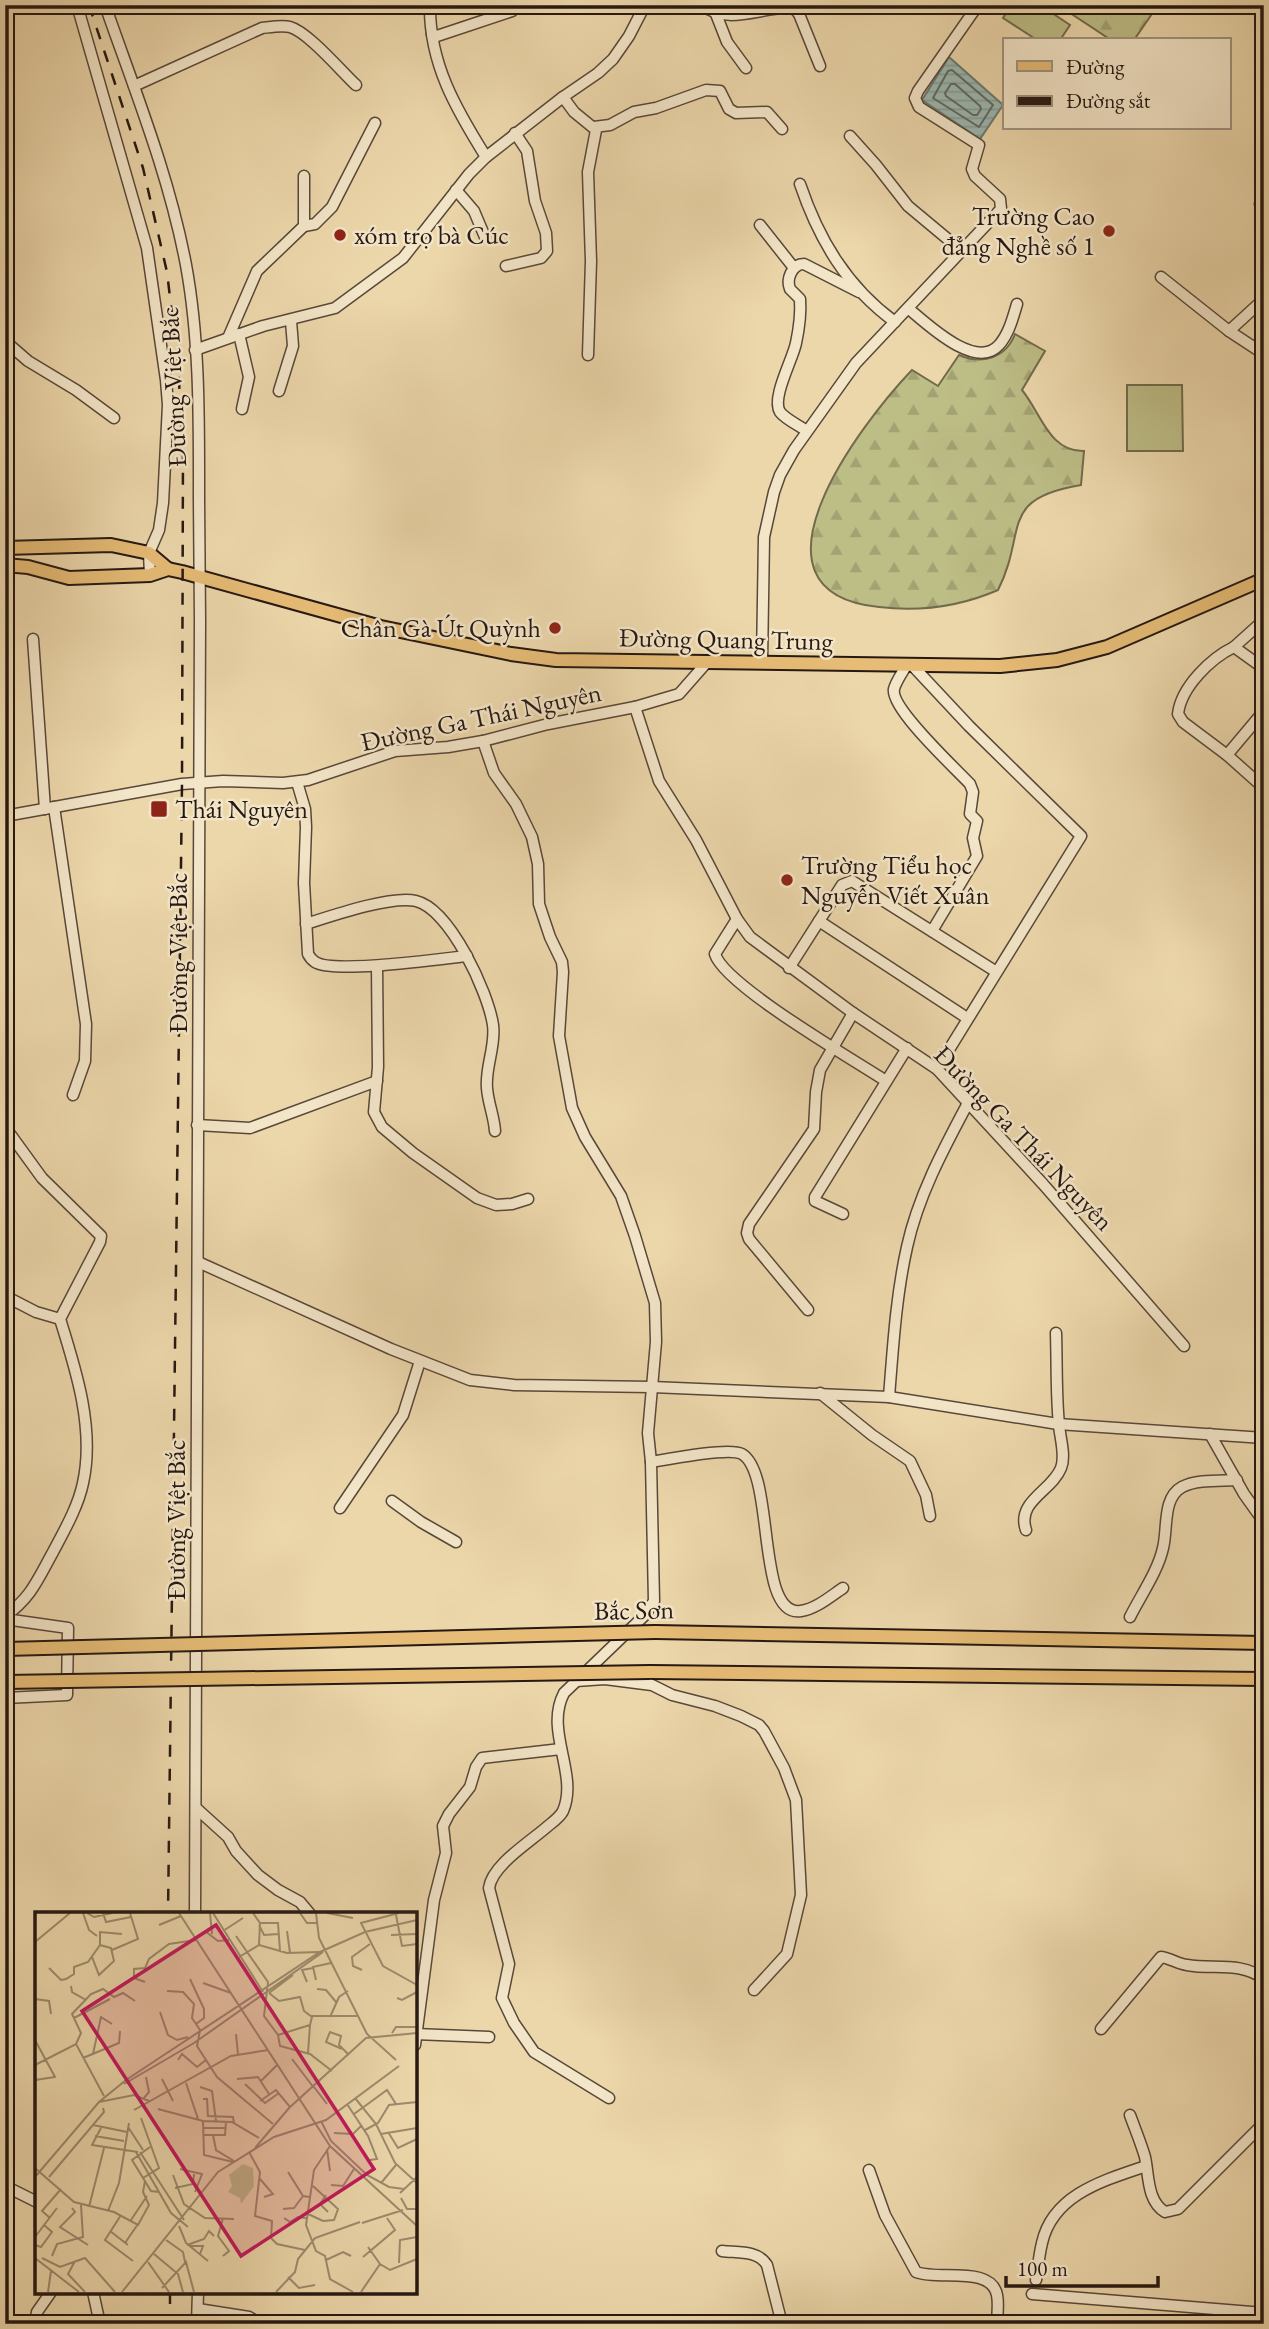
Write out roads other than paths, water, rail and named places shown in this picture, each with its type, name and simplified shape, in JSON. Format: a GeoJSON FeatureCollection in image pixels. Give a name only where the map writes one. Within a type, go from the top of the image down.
{"type":"FeatureCollection","features":[{"type":"Feature","properties":{"kind":"main road"},"geometry":{"type":"LineString","coordinates":[[5,548],[111,545],[149,553],[168,569]]}},
{"type":"Feature","properties":{"kind":"main road"},"geometry":{"type":"LineString","coordinates":[[5,565],[28,567],[69,578],[150,575],[168,569]]}},
{"type":"Feature","properties":{"kind":"main road","name":"Đường Quang Trung"},"geometry":{"type":"LineString","coordinates":[[168,569],[381,627],[511,654],[556,660],[1000,666],[1057,660],[1107,647],[1264,579]]}},
{"type":"Feature","properties":{"kind":"main road","name":"Bắc Sơn"},"geometry":{"type":"LineString","coordinates":[[5,1649],[655,1632],[1264,1643]]}},
{"type":"Feature","properties":{"kind":"main road"},"geometry":{"type":"LineString","coordinates":[[5,1682],[650,1672],[1264,1679]]}},
{"type":"Feature","properties":{"kind":"street"},"geometry":{"type":"LineString","coordinates":[[77,5],[147,248],[166,380],[168,405],[163,503],[159,530],[149,553],[150,575]]}},
{"type":"Feature","properties":{"kind":"street","name":"Đường Việt Bắc"},"geometry":{"type":"LineString","coordinates":[[105,5],[159,159],[175,217],[186,266],[199,412],[195,1912]]}},
{"type":"Feature","properties":{"kind":"street"},"geometry":{"type":"LineString","coordinates":[[430,5],[430,29],[438,68],[444,84],[486,157]]}},
{"type":"Feature","properties":{"kind":"street"},"geometry":{"type":"LineString","coordinates":[[432,34],[437,36],[512,11],[517,5]]}},
{"type":"Feature","properties":{"kind":"street"},"geometry":{"type":"LineString","coordinates":[[195,350],[262,326],[335,309],[403,258],[456,190],[486,157],[613,59],[645,5]]}},
{"type":"Feature","properties":{"kind":"street"},"geometry":{"type":"LineString","coordinates":[[703,5],[716,14],[728,15],[794,8],[799,14],[820,66]]}},
{"type":"Feature","properties":{"kind":"street"},"geometry":{"type":"LineString","coordinates":[[762,661],[764,537],[780,475],[807,431],[856,363],[1001,209],[1000,199],[975,176],[972,169],[979,145],[919,107],[915,99],[918,90],[976,9],[963,5]]}},
{"type":"Feature","properties":{"kind":"street"},"geometry":{"type":"LineString","coordinates":[[716,14],[727,43],[746,68]]}},
{"type":"Feature","properties":{"kind":"street"},"geometry":{"type":"LineString","coordinates":[[134,86],[262,28],[285,27],[292,28],[311,40],[356,85]]}},
{"type":"Feature","properties":{"kind":"street"},"geometry":{"type":"LineString","coordinates":[[562,97],[580,118],[594,127],[610,125],[634,112],[656,108],[706,90],[720,91],[729,109],[736,113],[768,112],[782,129]]}},
{"type":"Feature","properties":{"kind":"street"},"geometry":{"type":"LineString","coordinates":[[242,409],[248,377],[234,336],[257,271],[304,226],[315,224],[332,207],[375,123]]}},
{"type":"Feature","properties":{"kind":"street"},"geometry":{"type":"LineString","coordinates":[[588,355],[591,261],[588,172],[594,127]]}},
{"type":"Feature","properties":{"kind":"street"},"geometry":{"type":"LineString","coordinates":[[506,266],[541,258],[547,251],[546,233],[535,201],[527,151],[515,134]]}},
{"type":"Feature","properties":{"kind":"street"},"geometry":{"type":"LineString","coordinates":[[850,136],[908,206],[962,251]]}},
{"type":"Feature","properties":{"kind":"street"},"geometry":{"type":"LineString","coordinates":[[304,176],[304,226]]}},
{"type":"Feature","properties":{"kind":"street"},"geometry":{"type":"LineString","coordinates":[[800,184],[823,241],[859,292],[895,322]]}},
{"type":"Feature","properties":{"kind":"street"},"geometry":{"type":"LineString","coordinates":[[456,190],[474,212],[485,237]]}},
{"type":"Feature","properties":{"kind":"street"},"geometry":{"type":"LineString","coordinates":[[760,225],[794,268]]}},
{"type":"Feature","properties":{"kind":"street"},"geometry":{"type":"LineString","coordinates":[[807,431],[780,413],[778,405],[780,388],[796,344],[800,315],[800,299],[788,284],[794,268],[804,264],[859,292]]}},
{"type":"Feature","properties":{"kind":"street"},"geometry":{"type":"LineString","coordinates":[[1161,276],[1229,331],[1264,354]]}},
{"type":"Feature","properties":{"kind":"street"},"geometry":{"type":"LineString","coordinates":[[1229,331],[1264,299]]}},
{"type":"Feature","properties":{"kind":"street"},"geometry":{"type":"LineString","coordinates":[[909,309],[959,346],[985,353],[991,352],[1001,343],[1017,304]]}},
{"type":"Feature","properties":{"kind":"street"},"geometry":{"type":"LineString","coordinates":[[279,391],[293,346],[291,321]]}},
{"type":"Feature","properties":{"kind":"street"},"geometry":{"type":"LineString","coordinates":[[5,341],[28,360],[114,418]]}},
{"type":"Feature","properties":{"kind":"street"},"geometry":{"type":"LineString","coordinates":[[1264,620],[1234,647],[1212,661],[1192,684],[1179,705],[1178,714],[1183,722],[1227,755],[1264,788]]}},
{"type":"Feature","properties":{"kind":"street"},"geometry":{"type":"LineString","coordinates":[[33,639],[50,808],[86,1024],[85,1060],[73,1094]]}},
{"type":"Feature","properties":{"kind":"street"},"geometry":{"type":"LineString","coordinates":[[1234,647],[1259,665],[1264,665]]}},
{"type":"Feature","properties":{"kind":"street","name":"Đường Ga Thái Nguyên"},"geometry":{"type":"LineString","coordinates":[[5,816],[158,787],[200,783],[297,782],[395,751],[483,741],[548,724],[635,707],[679,694],[708,661]]}},
{"type":"Feature","properties":{"kind":"street"},"geometry":{"type":"LineString","coordinates":[[932,931],[976,856],[973,838],[976,821],[970,814],[973,792],[970,784],[909,721],[894,695],[895,687],[909,664],[1081,836],[995,971],[937,1069]]}},
{"type":"Feature","properties":{"kind":"street","name":"Đường Ga Thái Nguyên"},"geometry":{"type":"LineString","coordinates":[[635,707],[659,781],[696,840],[737,919],[750,937],[789,968],[937,1069],[1043,1184],[1184,1346]]}},
{"type":"Feature","properties":{"kind":"street"},"geometry":{"type":"LineString","coordinates":[[1227,755],[1264,711]]}},
{"type":"Feature","properties":{"kind":"street"},"geometry":{"type":"LineString","coordinates":[[483,741],[494,773],[521,812],[536,849],[539,904],[562,962],[559,1036],[572,1108],[585,1138],[621,1196],[655,1303],[656,1342],[648,1433],[654,1601],[645,1615],[564,1693],[557,1710],[566,1784],[565,1805],[561,1815],[499,1867],[490,1879],[489,1888],[509,1964],[502,1998],[531,2049],[609,2098]]}},
{"type":"Feature","properties":{"kind":"street"},"geometry":{"type":"LineString","coordinates":[[297,782],[305,818],[307,954],[316,964],[377,966],[467,956]]}},
{"type":"Feature","properties":{"kind":"street"},"geometry":{"type":"LineString","coordinates":[[789,968],[842,885],[852,881],[995,971]]}},
{"type":"Feature","properties":{"kind":"street"},"geometry":{"type":"LineString","coordinates":[[306,924],[359,908],[409,900],[426,905],[441,919],[467,956],[485,994],[493,1024],[494,1041],[487,1089],[495,1130]]}},
{"type":"Feature","properties":{"kind":"street"},"geometry":{"type":"LineString","coordinates":[[737,919],[716,950],[715,957],[740,983],[766,1004],[886,1081]]}},
{"type":"Feature","properties":{"kind":"street"},"geometry":{"type":"LineString","coordinates":[[819,921],[967,1018]]}},
{"type":"Feature","properties":{"kind":"street"},"geometry":{"type":"LineString","coordinates":[[377,966],[377,1081],[374,1112],[382,1127],[477,1199],[496,1205],[528,1199]]}},
{"type":"Feature","properties":{"kind":"street"},"geometry":{"type":"LineString","coordinates":[[808,1310],[749,1239],[747,1233],[749,1224],[814,1129],[818,1080],[823,1063],[853,1013]]}},
{"type":"Feature","properties":{"kind":"street"},"geometry":{"type":"LineString","coordinates":[[843,1214],[815,1201],[815,1196],[907,1048]]}},
{"type":"Feature","properties":{"kind":"street"},"geometry":{"type":"LineString","coordinates":[[197,1125],[250,1128],[377,1081]]}},
{"type":"Feature","properties":{"kind":"street"},"geometry":{"type":"LineString","coordinates":[[889,1397],[896,1314],[907,1244],[925,1190],[968,1103]]}},
{"type":"Feature","properties":{"kind":"street"},"geometry":{"type":"LineString","coordinates":[[5,1127],[42,1178],[101,1236],[60,1319],[75,1371],[87,1440],[83,1485],[65,1529],[34,1588],[26,1599],[5,1617]]}},
{"type":"Feature","properties":{"kind":"street"},"geometry":{"type":"LineString","coordinates":[[198,1262],[420,1361],[470,1380],[579,1387],[652,1387],[889,1397],[1058,1424],[1264,1437]]}},
{"type":"Feature","properties":{"kind":"street"},"geometry":{"type":"LineString","coordinates":[[5,1296],[36,1312],[60,1319]]}},
{"type":"Feature","properties":{"kind":"street"},"geometry":{"type":"LineString","coordinates":[[1026,1530],[1025,1513],[1031,1501],[1053,1481],[1063,1462],[1058,1424],[1056,1334]]}},
{"type":"Feature","properties":{"kind":"street"},"geometry":{"type":"LineString","coordinates":[[340,1508],[403,1415],[420,1361]]}},
{"type":"Feature","properties":{"kind":"street"},"geometry":{"type":"LineString","coordinates":[[819,1393],[910,1461],[926,1495],[930,1516]]}},
{"type":"Feature","properties":{"kind":"street"},"geometry":{"type":"LineString","coordinates":[[1210,1434],[1264,1522]]}},
{"type":"Feature","properties":{"kind":"street"},"geometry":{"type":"LineString","coordinates":[[651,1462],[725,1452],[743,1455],[750,1461],[758,1478],[772,1576],[786,1606],[795,1611],[805,1610],[843,1588]]}},
{"type":"Feature","properties":{"kind":"street"},"geometry":{"type":"LineString","coordinates":[[1130,1617],[1164,1547],[1167,1512],[1173,1496],[1181,1487],[1192,1484],[1237,1480]]}},
{"type":"Feature","properties":{"kind":"street"},"geometry":{"type":"LineString","coordinates":[[392,1501],[456,1542]]}},
{"type":"Feature","properties":{"kind":"street"},"geometry":{"type":"LineString","coordinates":[[5,1617],[68,1628],[67,1695],[5,1698]]}},
{"type":"Feature","properties":{"kind":"street"},"geometry":{"type":"LineString","coordinates":[[576,1681],[605,1679],[652,1685],[672,1695],[741,1716],[757,1723],[764,1731],[784,1768],[796,1800],[802,1895],[787,1954],[754,1990]]}},
{"type":"Feature","properties":{"kind":"street"},"geometry":{"type":"LineString","coordinates":[[416,2030],[432,1913],[446,1853],[443,1826],[446,1819],[470,1787],[475,1767],[482,1758],[561,1749]]}},
{"type":"Feature","properties":{"kind":"street"},"geometry":{"type":"LineString","coordinates":[[196,1808],[228,1837],[236,1851],[258,1875],[300,1902],[308,1912]]}},
{"type":"Feature","properties":{"kind":"street"},"geometry":{"type":"LineString","coordinates":[[1101,2029],[1161,1957],[1184,1965],[1228,1965],[1264,1979]]}},
{"type":"Feature","properties":{"kind":"street"},"geometry":{"type":"LineString","coordinates":[[416,2037],[489,2037]]}},
{"type":"Feature","properties":{"kind":"street"},"geometry":{"type":"LineString","coordinates":[[1130,2115],[1146,2166],[1149,2187],[1156,2205],[1165,2212],[1172,2212],[1264,2123]]}},
{"type":"Feature","properties":{"kind":"street"},"geometry":{"type":"LineString","coordinates":[[1036,2280],[1042,2240],[1062,2207],[1083,2190],[1146,2166]]}},
{"type":"Feature","properties":{"kind":"street"},"geometry":{"type":"LineString","coordinates":[[869,2170],[885,2215],[915,2271],[922,2274],[979,2277],[990,2281],[997,2295],[997,2324]]}},
{"type":"Feature","properties":{"kind":"street"},"geometry":{"type":"LineString","coordinates":[[5,2186],[35,2201]]}},
{"type":"Feature","properties":{"kind":"street"},"geometry":{"type":"LineString","coordinates":[[722,2251],[758,2255],[764,2260],[782,2324]]}},
{"type":"Feature","properties":{"kind":"street"},"geometry":{"type":"LineString","coordinates":[[35,2324],[37,2312],[50,2294]]}},
{"type":"Feature","properties":{"kind":"street"},"geometry":{"type":"LineString","coordinates":[[93,2294],[100,2324]]}},
{"type":"Feature","properties":{"kind":"street"},"geometry":{"type":"LineString","coordinates":[[197,2324],[198,2294]]}},
{"type":"Feature","properties":{"kind":"street"},"geometry":{"type":"LineString","coordinates":[[1032,2294],[1264,2313]]}},
{"type":"Feature","properties":{"kind":"street"},"geometry":{"type":"LineString","coordinates":[[198,2309],[249,2316],[261,2324]]}},
{"type":"Feature","properties":{"kind":"water"},"geometry":{"type":"Polygon","coordinates":[[[949,57],[1003,105],[980,139],[922,100],[949,57]]]}},
{"type":"Feature","properties":{"kind":"railway"},"geometry":{"type":"LineString","coordinates":[[89,5],[143,168],[167,272],[178,365],[183,449],[182,784],[168,1912]]}},
{"type":"Feature","properties":{"kind":"railway"},"geometry":{"type":"LineString","coordinates":[[170,2294],[170,2324]]}},
{"type":"Feature","properties":{"kind":"place","name":"Trường Cao đẳng Nghề số 1"},"geometry":{"type":"Point","coordinates":[1109,231]}},
{"type":"Feature","properties":{"kind":"place","name":"xóm trọ bà Cúc"},"geometry":{"type":"Point","coordinates":[340,235]}},
{"type":"Feature","properties":{"kind":"place","name":"Chân Gà Út Quỳnh"},"geometry":{"type":"Point","coordinates":[555,628]}},
{"type":"Feature","properties":{"kind":"place","name":"Thái Nguyên"},"geometry":{"type":"Point","coordinates":[159,809]}},
{"type":"Feature","properties":{"kind":"place","name":"Trường Tiểu học Nguyễn Viết Xuân"},"geometry":{"type":"Point","coordinates":[787,880]}}]}
